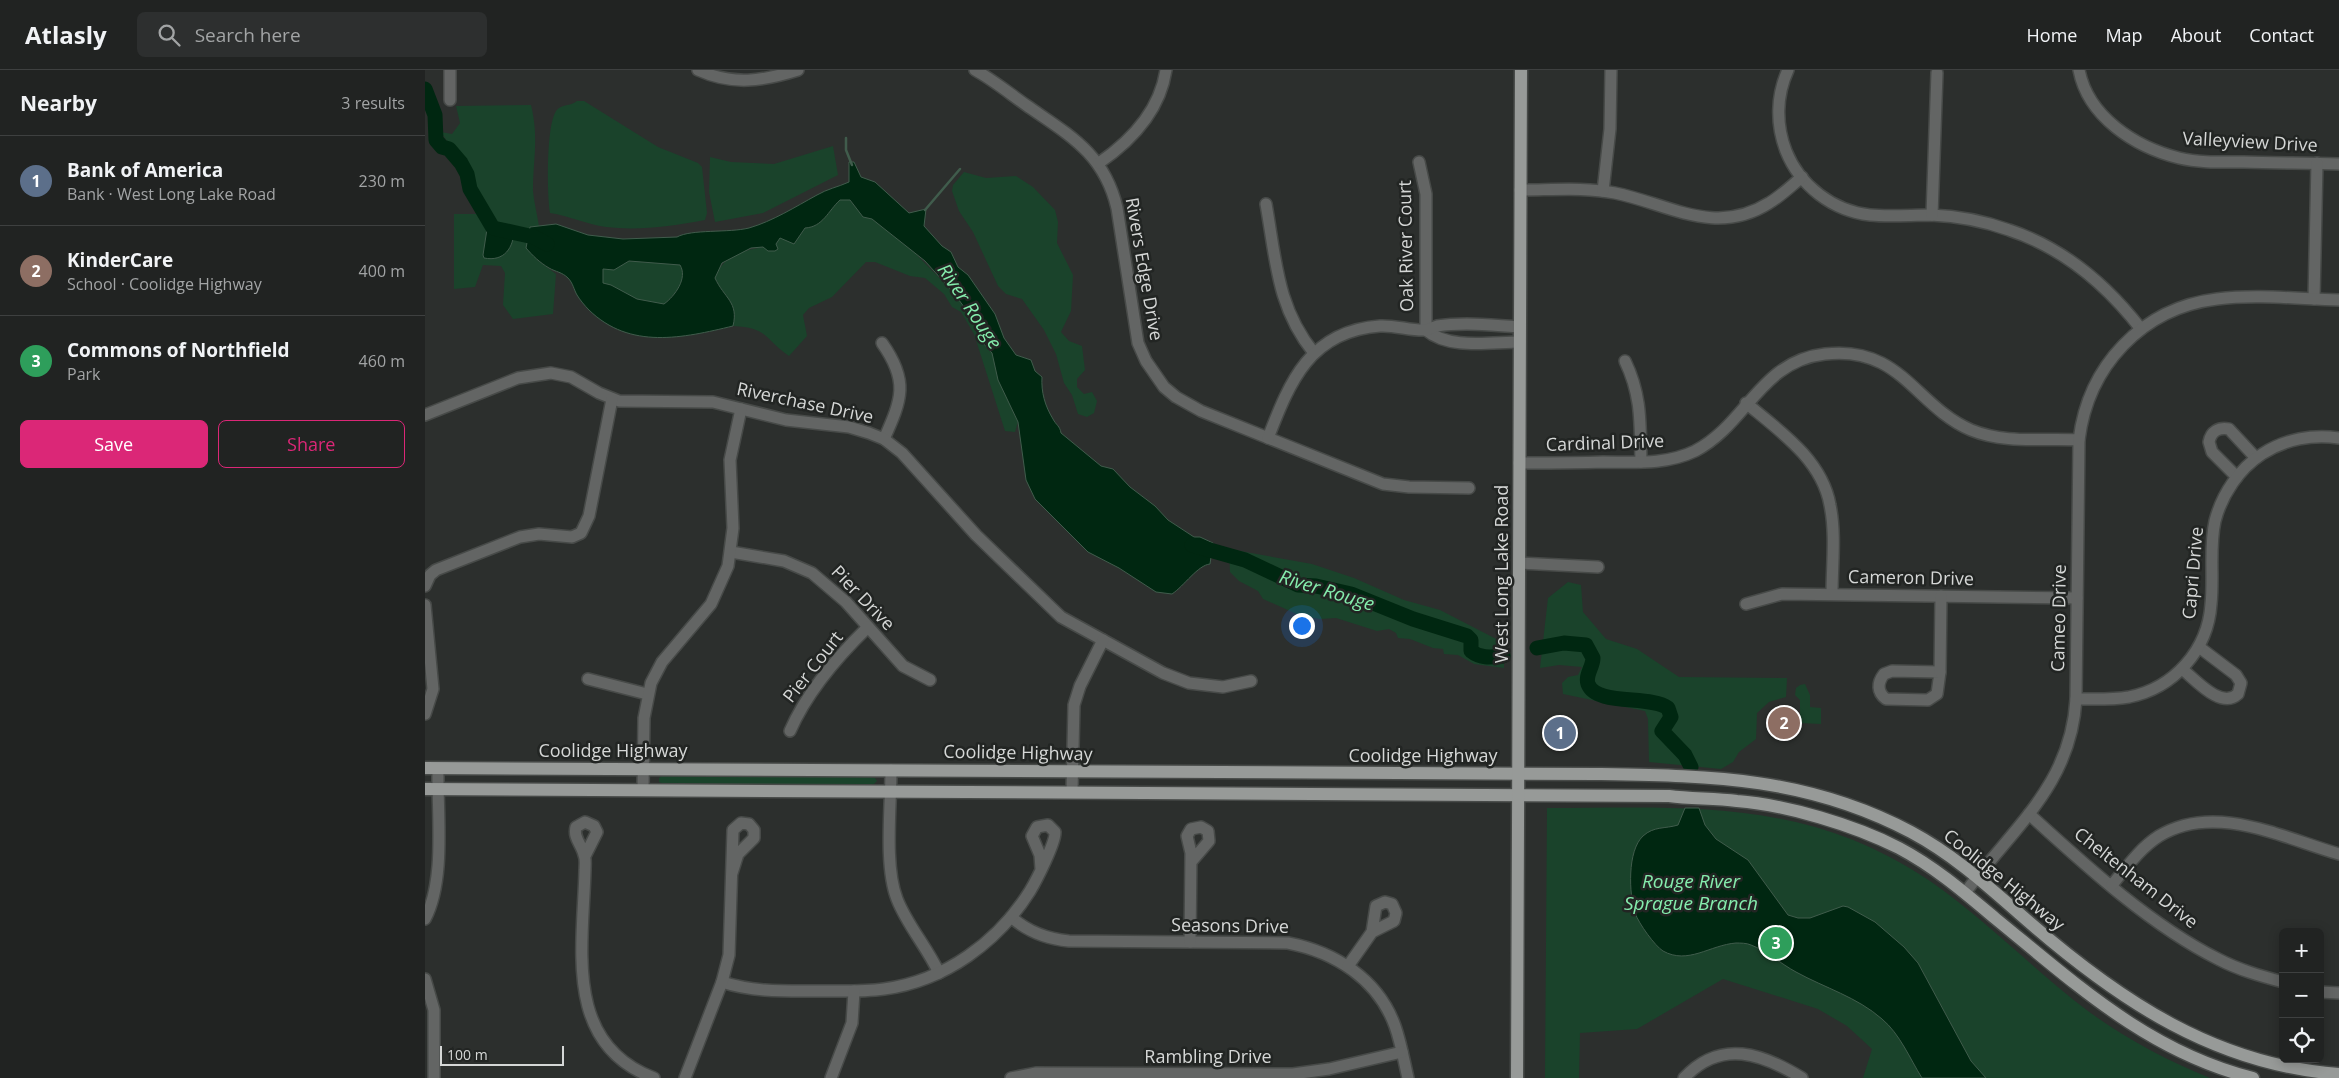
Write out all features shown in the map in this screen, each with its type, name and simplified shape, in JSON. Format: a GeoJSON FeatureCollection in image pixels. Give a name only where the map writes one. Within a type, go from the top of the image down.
{"type":"FeatureCollection","features":[{"type":"Feature","properties":{"kind":"main road","name":"West Long Lake Road"},"geometry":{"type":"LineString","coordinates":[[1517,1078],[1521,70]]}},
{"type":"Feature","properties":{"kind":"main road","name":"Coolidge Highway"},"geometry":{"type":"LineString","coordinates":[[431,768],[1647,775],[1737,779],[1805,790],[1896,825],[1932,844],[1977,876],[2030,923],[2133,1003],[2197,1038],[2260,1060],[2298,1069],[2339,1074]]}},
{"type":"Feature","properties":{"kind":"main road"},"geometry":{"type":"LineString","coordinates":[[1379,794],[1387,787],[1390,779],[1389,774]]}},
{"type":"Feature","properties":{"kind":"main road"},"geometry":{"type":"LineString","coordinates":[[1407,794],[1410,782],[1422,774]]}},
{"type":"Feature","properties":{"kind":"main road"},"geometry":{"type":"LineString","coordinates":[[1641,796],[1649,789],[1650,784],[1647,775]]}},
{"type":"Feature","properties":{"kind":"main road"},"geometry":{"type":"LineString","coordinates":[[1669,796],[1668,783],[1677,776]]}},
{"type":"Feature","properties":{"kind":"main road","name":"Coolidge Highway"},"geometry":{"type":"LineString","coordinates":[[431,789],[891,790],[1407,794],[1518,797],[1669,796],[1739,801],[1819,817],[1898,847],[1933,868],[2089,996],[2128,1024],[2194,1058],[2253,1078]]}},
{"type":"Feature","properties":{"kind":"street"},"geometry":{"type":"LineString","coordinates":[[450,70],[450,100]]}},
{"type":"Feature","properties":{"kind":"street"},"geometry":{"type":"LineString","coordinates":[[698,70],[723,79],[751,81],[798,70]]}},
{"type":"Feature","properties":{"kind":"street","name":"Rivers Edge Drive"},"geometry":{"type":"LineString","coordinates":[[975,70],[1075,139],[1099,164],[1114,196],[1140,350],[1152,372],[1176,397],[1201,411],[1383,484],[1409,488],[1469,488]]}},
{"type":"Feature","properties":{"kind":"street"},"geometry":{"type":"LineString","coordinates":[[1099,164],[1118,148],[1149,114],[1162,87],[1166,70]]}},
{"type":"Feature","properties":{"kind":"street"},"geometry":{"type":"LineString","coordinates":[[1603,191],[1611,129],[1611,70]]}},
{"type":"Feature","properties":{"kind":"street"},"geometry":{"type":"LineString","coordinates":[[1788,70],[1779,101],[1779,123],[1789,158],[1802,177],[1826,199],[1857,213],[1882,216],[1933,215],[1999,226],[2047,246],[2097,280],[2141,329]]}},
{"type":"Feature","properties":{"kind":"street","name":"Valleyview Drive"},"geometry":{"type":"LineString","coordinates":[[2079,70],[2089,97],[2109,123],[2127,136],[2178,158],[2207,161],[2339,164]]}},
{"type":"Feature","properties":{"kind":"street"},"geometry":{"type":"LineString","coordinates":[[1933,215],[1937,73]]}},
{"type":"Feature","properties":{"kind":"street","name":"Oak River Court"},"geometry":{"type":"LineString","coordinates":[[1419,162],[1426,194],[1426,330]]}},
{"type":"Feature","properties":{"kind":"street"},"geometry":{"type":"LineString","coordinates":[[2314,300],[2317,163]]}},
{"type":"Feature","properties":{"kind":"street"},"geometry":{"type":"LineString","coordinates":[[1520,190],[1603,191],[1639,199],[1698,218],[1724,218],[1759,209],[1802,177]]}},
{"type":"Feature","properties":{"kind":"street"},"geometry":{"type":"LineString","coordinates":[[1266,204],[1286,308],[1297,330],[1314,352]]}},
{"type":"Feature","properties":{"kind":"street","name":"Cameo Drive"},"geometry":{"type":"LineString","coordinates":[[1965,893],[2047,791],[2062,763],[2071,736],[2076,699],[2079,440],[2087,405],[2098,379],[2113,356],[2141,329],[2172,311],[2211,300],[2237,298],[2339,300]]}},
{"type":"Feature","properties":{"kind":"street"},"geometry":{"type":"LineString","coordinates":[[1268,438],[1292,381],[1314,352],[1338,336],[1366,328],[1392,326],[1426,330],[1449,326],[1520,326]]}},
{"type":"Feature","properties":{"kind":"street"},"geometry":{"type":"LineString","coordinates":[[1426,330],[1436,339],[1449,341],[1520,342]]}},
{"type":"Feature","properties":{"kind":"street"},"geometry":{"type":"LineString","coordinates":[[882,343],[898,370],[900,384],[895,412],[884,439]]}},
{"type":"Feature","properties":{"kind":"street","name":"Cardinal Drive"},"geometry":{"type":"LineString","coordinates":[[1519,463],[1665,461],[1696,450],[1721,432],[1776,373],[1798,361],[1826,353],[1866,357],[1892,368],[1950,418],[1979,433],[2001,438],[2079,440]]}},
{"type":"Feature","properties":{"kind":"street"},"geometry":{"type":"LineString","coordinates":[[1625,361],[1635,382],[1639,401],[1641,462]]}},
{"type":"Feature","properties":{"kind":"street","name":"Riverchase Drive"},"geometry":{"type":"LineString","coordinates":[[425,415],[517,378],[541,373],[571,377],[612,399],[643,403],[713,402],[786,420],[849,427],[884,439],[910,460],[976,535],[1048,607],[1061,617],[1163,673],[1189,683],[1223,686],[1251,681]]}},
{"type":"Feature","properties":{"kind":"street"},"geometry":{"type":"LineString","coordinates":[[425,586],[436,570],[520,537],[539,534],[572,537],[581,533],[589,516],[612,399]]}},
{"type":"Feature","properties":{"kind":"street"},"geometry":{"type":"LineString","coordinates":[[1746,404],[1804,454],[1822,479],[1828,495],[1833,523],[1832,594]]}},
{"type":"Feature","properties":{"kind":"street"},"geometry":{"type":"LineString","coordinates":[[643,789],[644,718],[647,694],[662,662],[711,604],[723,579],[731,552],[733,520],[730,460],[741,409]]}},
{"type":"Feature","properties":{"kind":"street"},"geometry":{"type":"LineString","coordinates":[[2237,476],[2210,448],[2209,439],[2213,432],[2229,429],[2256,458]]}},
{"type":"Feature","properties":{"kind":"street","name":"Capri Drive"},"geometry":{"type":"LineString","coordinates":[[2076,699],[2113,699],[2146,693],[2169,680],[2182,669],[2199,647],[2207,629],[2211,607],[2215,522],[2222,500],[2237,476],[2256,458],[2276,446],[2298,439],[2322,436],[2339,438]]}},
{"type":"Feature","properties":{"kind":"street","name":"Pier Drive"},"geometry":{"type":"LineString","coordinates":[[731,552],[784,561],[804,568],[831,587],[907,670],[930,680]]}},
{"type":"Feature","properties":{"kind":"street"},"geometry":{"type":"LineString","coordinates":[[1520,563],[1554,563],[1598,567]]}},
{"type":"Feature","properties":{"kind":"street","name":"Cameron Drive"},"geometry":{"type":"LineString","coordinates":[[1746,604],[1782,594],[2077,598]]}},
{"type":"Feature","properties":{"kind":"street"},"geometry":{"type":"LineString","coordinates":[[1940,672],[1888,672],[1879,680],[1879,692],[1890,700],[1933,699],[1940,689],[1941,596]]}},
{"type":"Feature","properties":{"kind":"street"},"geometry":{"type":"LineString","coordinates":[[425,605],[433,689],[425,714]]}},
{"type":"Feature","properties":{"kind":"street","name":"Pier Court"},"geometry":{"type":"LineString","coordinates":[[790,731],[801,707],[844,652],[868,627]]}},
{"type":"Feature","properties":{"kind":"street"},"geometry":{"type":"LineString","coordinates":[[1072,792],[1074,705],[1080,686],[1103,640]]}},
{"type":"Feature","properties":{"kind":"street"},"geometry":{"type":"LineString","coordinates":[[2182,669],[2220,698],[2229,700],[2238,694],[2241,683],[2236,675],[2199,647]]}},
{"type":"Feature","properties":{"kind":"street"},"geometry":{"type":"LineString","coordinates":[[588,679],[647,694]]}},
{"type":"Feature","properties":{"kind":"street"},"geometry":{"type":"LineString","coordinates":[[425,919],[434,896],[437,874],[431,768]]}},
{"type":"Feature","properties":{"kind":"street"},"geometry":{"type":"LineString","coordinates":[[891,770],[893,884],[905,916],[939,972]]}},
{"type":"Feature","properties":{"kind":"street","name":"Cheltenham Drive"},"geometry":{"type":"LineString","coordinates":[[2029,814],[2165,928],[2230,964],[2279,981]]}},
{"type":"Feature","properties":{"kind":"street"},"geometry":{"type":"LineString","coordinates":[[2112,885],[2150,843],[2168,831],[2198,822],[2231,822],[2339,854]]}},
{"type":"Feature","properties":{"kind":"street"},"geometry":{"type":"LineString","coordinates":[[585,856],[583,976],[588,1011],[596,1030],[614,1054],[630,1067],[654,1078]]}},
{"type":"Feature","properties":{"kind":"street"},"geometry":{"type":"LineString","coordinates":[[1190,942],[1191,862]]}},
{"type":"Feature","properties":{"kind":"street"},"geometry":{"type":"LineString","coordinates":[[723,982],[759,990],[854,991],[899,986],[939,972],[976,951],[1011,917],[1024,900],[1041,869]]}},
{"type":"Feature","properties":{"kind":"street"},"geometry":{"type":"LineString","coordinates":[[685,1078],[723,982],[731,944],[732,873]]}},
{"type":"Feature","properties":{"kind":"street","name":"Seasons Drive"},"geometry":{"type":"LineString","coordinates":[[1011,917],[1026,928],[1057,940],[1080,942],[1288,943],[1321,951],[1348,966],[1368,984],[1385,1004],[1395,1025],[1408,1078]]}},
{"type":"Feature","properties":{"kind":"street"},"geometry":{"type":"LineString","coordinates":[[1348,966],[1372,932]]}},
{"type":"Feature","properties":{"kind":"street"},"geometry":{"type":"LineString","coordinates":[[425,979],[434,1010],[434,1078]]}},
{"type":"Feature","properties":{"kind":"street"},"geometry":{"type":"LineString","coordinates":[[831,1078],[852,1023],[854,991]]}},
{"type":"Feature","properties":{"kind":"street"},"geometry":{"type":"LineString","coordinates":[[2324,992],[2339,993]]}},
{"type":"Feature","properties":{"kind":"street","name":"Rambling Drive"},"geometry":{"type":"LineString","coordinates":[[1011,1078],[1036,1073],[1293,1074],[1329,1069],[1402,1052]]}},
{"type":"Feature","properties":{"kind":"street"},"geometry":{"type":"LineString","coordinates":[[1684,1078],[1705,1062],[1721,1056],[1737,1054],[1766,1058],[1802,1078]]}},
{"type":"Feature","properties":{"kind":"shaded area"},"geometry":{"type":"Polygon","coordinates":[[[577,101],[584,101],[658,147],[698,163],[702,167],[707,213],[705,220],[655,227],[618,228],[599,226],[550,213],[548,160],[550,131],[556,111],[563,106],[577,101]]]}},
{"type":"Feature","properties":{"kind":"shaded area"},"geometry":{"type":"Polygon","coordinates":[[[531,105],[535,128],[533,191],[539,226],[530,227],[536,259],[556,274],[553,314],[513,319],[503,305],[505,273],[501,266],[483,265],[475,287],[454,289],[454,214],[477,214],[480,200],[472,186],[471,171],[465,157],[451,147],[441,132],[452,134],[460,123],[456,106],[531,105]]]}},
{"type":"Feature","properties":{"kind":"shaded area"},"geometry":{"type":"Polygon","coordinates":[[[833,146],[838,175],[763,213],[715,222],[709,192],[710,157],[731,162],[774,164],[833,146]]]}},
{"type":"Feature","properties":{"kind":"shaded area"},"geometry":{"type":"Polygon","coordinates":[[[964,172],[986,178],[1016,176],[1033,187],[1055,210],[1058,222],[1057,243],[1073,275],[1071,311],[1061,332],[1069,341],[1082,346],[1085,370],[1077,379],[1077,387],[1084,394],[1092,392],[1097,401],[1094,413],[1087,417],[1078,414],[1072,395],[1064,383],[1056,354],[1044,330],[1022,299],[1006,294],[998,286],[973,232],[959,211],[952,191],[953,185],[964,172]]]}},
{"type":"Feature","properties":{"kind":"shaded area"},"geometry":{"type":"Polygon","coordinates":[[[840,199],[850,200],[863,217],[872,219],[915,253],[953,292],[970,315],[982,335],[984,343],[992,353],[1018,422],[1015,432],[1005,431],[974,334],[961,312],[952,307],[944,294],[925,278],[910,276],[875,262],[866,262],[832,297],[809,308],[803,315],[807,336],[789,356],[760,332],[745,327],[733,326],[734,311],[730,300],[715,278],[725,262],[740,253],[776,244],[780,237],[794,244],[806,227],[817,224],[825,218],[840,199]]]}},
{"type":"Feature","properties":{"kind":"shaded area"},"geometry":{"type":"Polygon","coordinates":[[[628,261],[680,265],[682,275],[679,286],[664,304],[637,299],[603,283],[603,269],[614,270],[628,261]]]}},
{"type":"Feature","properties":{"kind":"shaded area"},"geometry":{"type":"Polygon","coordinates":[[[1229,549],[1312,564],[1354,578],[1404,600],[1440,610],[1504,643],[1504,668],[1474,664],[1458,655],[1444,654],[1443,649],[1433,648],[1410,639],[1398,638],[1396,633],[1389,629],[1377,631],[1336,618],[1320,619],[1299,615],[1263,599],[1258,591],[1239,581],[1230,572],[1229,549]]]}},
{"type":"Feature","properties":{"kind":"shaded area"},"geometry":{"type":"Polygon","coordinates":[[[1568,582],[1581,585],[1583,612],[1606,639],[1637,649],[1679,677],[1787,678],[1786,697],[1769,702],[1757,713],[1756,739],[1739,752],[1733,762],[1721,769],[1649,762],[1648,719],[1645,711],[1563,694],[1562,683],[1568,677],[1578,675],[1582,667],[1559,665],[1540,668],[1548,598],[1568,582]]]}},
{"type":"Feature","properties":{"kind":"shaded area"},"geometry":{"type":"Polygon","coordinates":[[[1805,684],[1810,695],[1810,707],[1821,708],[1821,724],[1800,723],[1800,700],[1795,695],[1796,688],[1805,684]]]}},
{"type":"Feature","properties":{"kind":"shaded area"},"geometry":{"type":"Polygon","coordinates":[[[663,775],[870,777],[875,778],[877,781],[873,785],[664,784],[659,782],[659,778],[663,775]]]}},
{"type":"Feature","properties":{"kind":"shaded area"},"geometry":{"type":"Polygon","coordinates":[[[1547,808],[1697,809],[1745,813],[1791,821],[1837,834],[1883,854],[1930,881],[1971,912],[2068,995],[2117,1031],[2178,1064],[2210,1078],[1863,1078],[1872,1049],[1847,1026],[1818,1009],[1723,979],[1637,1029],[1580,1033],[1579,1078],[1545,1078],[1547,808]]]}},
{"type":"Feature","properties":{"kind":"water"},"geometry":{"type":"Polygon","coordinates":[[[849,162],[854,162],[861,177],[875,182],[909,213],[926,209],[924,226],[942,246],[951,252],[958,267],[968,275],[995,314],[1004,338],[1016,355],[1031,360],[1035,371],[1042,377],[1042,388],[1046,404],[1061,433],[1101,466],[1113,469],[1130,487],[1155,506],[1168,520],[1194,537],[1200,537],[1213,543],[1210,564],[1201,568],[1172,594],[1156,592],[1119,568],[1088,552],[1035,499],[1026,480],[1018,422],[998,380],[992,353],[983,343],[982,335],[970,315],[953,292],[925,261],[872,219],[863,217],[850,200],[840,200],[821,222],[805,228],[794,244],[780,238],[776,244],[778,249],[775,251],[768,251],[763,247],[751,248],[722,263],[715,278],[730,300],[734,311],[733,326],[676,337],[639,336],[605,323],[583,303],[568,278],[542,263],[526,248],[530,227],[556,224],[588,235],[623,239],[677,237],[691,233],[749,228],[775,218],[821,193],[849,182],[849,162]],[[629,261],[614,270],[603,269],[603,283],[611,285],[637,299],[664,304],[676,292],[679,286],[682,275],[680,265],[629,261]]]}},
{"type":"Feature","properties":{"kind":"water"},"geometry":{"type":"Polygon","coordinates":[[[493,222],[514,229],[514,236],[510,248],[502,256],[491,259],[484,258],[487,229],[493,222]]]}},
{"type":"Feature","properties":{"kind":"water","name":"Rouge River Sprague Branch"},"geometry":{"type":"Polygon","coordinates":[[[1685,808],[1699,808],[1705,825],[1716,839],[1748,860],[1788,915],[1798,918],[1810,918],[1843,906],[1848,907],[1875,922],[1904,947],[1918,963],[1971,1061],[1986,1078],[1922,1078],[1894,1032],[1872,1011],[1807,978],[1749,944],[1726,944],[1699,953],[1681,956],[1663,951],[1652,940],[1635,913],[1631,895],[1632,862],[1634,852],[1643,836],[1655,829],[1678,825],[1685,808]]]}},
{"type":"Feature","properties":{"kind":"waterway","name":"River Rouge"},"geometry":{"type":"LineString","coordinates":[[425,89],[435,115],[436,140],[442,147],[449,149],[461,163],[467,174],[470,189],[493,228],[534,237],[547,244]]}},
{"type":"Feature","properties":{"kind":"waterway"},"geometry":{"type":"LineString","coordinates":[[846,138],[846,150],[852,165]]}},
{"type":"Feature","properties":{"kind":"waterway"},"geometry":{"type":"LineString","coordinates":[[925,210],[960,169]]}},
{"type":"Feature","properties":{"kind":"waterway","name":"River Rouge"},"geometry":{"type":"LineString","coordinates":[[1192,545],[1245,560],[1298,585],[1316,586],[1351,594],[1413,619],[1467,636],[1471,640],[1471,651],[1479,655],[1487,657],[1503,656]]}},
{"type":"Feature","properties":{"kind":"waterway","name":"River Rouge"},"geometry":{"type":"LineString","coordinates":[[1537,648],[1564,643],[1586,645],[1593,658],[1587,681],[1593,691],[1612,698],[1649,702],[1668,708],[1671,717],[1662,731],[1685,755],[1691,767]]}},
{"type":"Feature","properties":{"kind":"place","name":"KinderCare"},"geometry":{"type":"Point","coordinates":[1784,723]}},
{"type":"Feature","properties":{"kind":"place","name":"Bank of America"},"geometry":{"type":"Point","coordinates":[1560,733]}},
{"type":"Feature","properties":{"kind":"place","name":"Commons of Northfield"},"geometry":{"type":"Point","coordinates":[1776,943]}}]}
